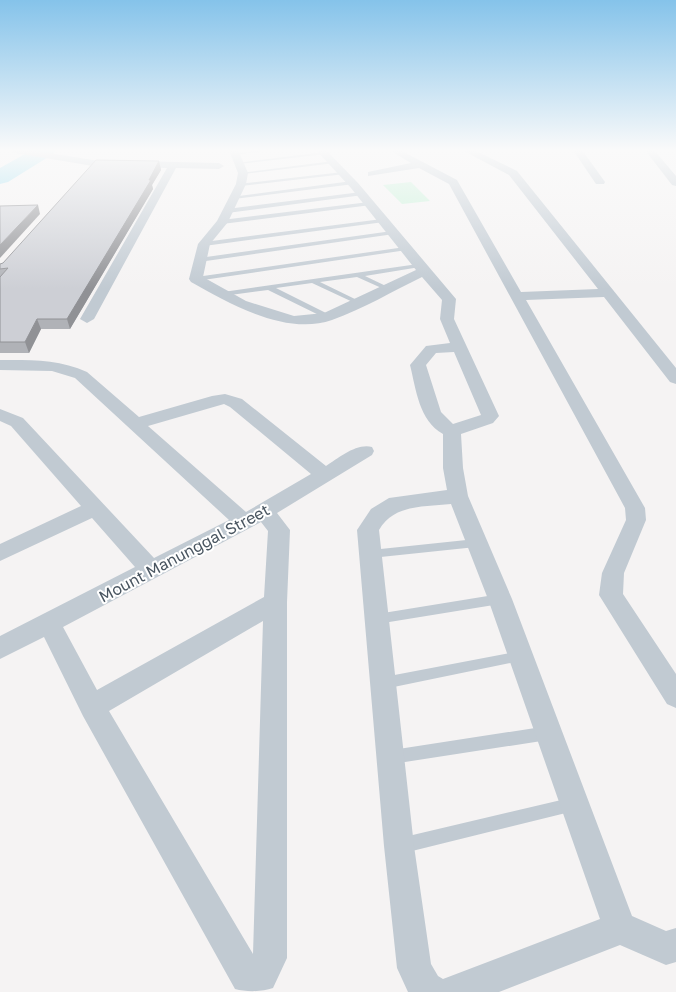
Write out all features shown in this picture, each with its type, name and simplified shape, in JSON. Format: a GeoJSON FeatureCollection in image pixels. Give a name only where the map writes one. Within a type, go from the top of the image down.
{"type":"FeatureCollection","features":[{"type":"Feature","properties":{"kind":"street"},"geometry":{"type":"LineString","coordinates":[[87,319],[156,196]]}},
{"type":"Feature","properties":{"kind":"street"},"geometry":{"type":"LineString","coordinates":[[363,196],[420,269],[449,299],[447,319],[461,347],[490,416],[487,419],[452,431],[440,425],[429,403],[418,365],[431,349],[461,347]]}},
{"type":"Feature","properties":{"kind":"street"},"geometry":{"type":"LineString","coordinates":[[461,196],[635,508],[636,520],[613,573],[611,595],[676,696]]}},
{"type":"Feature","properties":{"kind":"street"},"geometry":{"type":"LineString","coordinates":[[532,196],[676,379]]}},
{"type":"Feature","properties":{"kind":"street"},"geometry":{"type":"LineString","coordinates":[[234,197],[224,216],[204,244],[196,278],[241,304],[293,320],[327,318],[420,269]]}},
{"type":"Feature","properties":{"kind":"street"},"geometry":{"type":"LineString","coordinates":[[517,296],[610,293]]}},
{"type":"Feature","properties":{"kind":"street"},"geometry":{"type":"LineString","coordinates":[[0,365],[49,366],[71,370],[81,375],[135,424],[254,516],[279,530],[274,602],[270,958],[261,976],[247,977],[92,706],[49,624]]}},
{"type":"Feature","properties":{"kind":"street"},"geometry":{"type":"LineString","coordinates":[[135,424],[212,400],[225,399],[236,403],[326,476]]}},
{"type":"Feature","properties":{"kind":"street"},"geometry":{"type":"LineString","coordinates":[[0,414],[17,422],[151,570]]}},
{"type":"Feature","properties":{"kind":"street"},"geometry":{"type":"LineString","coordinates":[[452,431],[453,468],[458,496],[500,599],[620,928]]}},
{"type":"Feature","properties":{"kind":"street","name":"Mount Manunggal Street"},"geometry":{"type":"LineString","coordinates":[[0,648],[254,516],[326,476],[365,451]]}},
{"type":"Feature","properties":{"kind":"street"},"geometry":{"type":"LineString","coordinates":[[431,992],[425,989],[414,968],[399,846],[368,530],[378,514],[396,503],[458,496]]}},
{"type":"Feature","properties":{"kind":"street"},"geometry":{"type":"LineString","coordinates":[[0,552],[94,508]]}},
{"type":"Feature","properties":{"kind":"street"},"geometry":{"type":"LineString","coordinates":[[92,706],[274,602]]}},
{"type":"Feature","properties":{"kind":"street"},"geometry":{"type":"LineString","coordinates":[[454,992],[620,928],[666,948],[676,945]]}},
{"type":"Feature","properties":{"kind":"lane"},"geometry":{"type":"LineString","coordinates":[[234,197],[240,196]]}},
{"type":"Feature","properties":{"kind":"lane"},"geometry":{"type":"LineString","coordinates":[[224,216],[365,199]]}},
{"type":"Feature","properties":{"kind":"lane"},"geometry":{"type":"LineString","coordinates":[[224,216],[365,199]]}},
{"type":"Feature","properties":{"kind":"lane"},"geometry":{"type":"LineString","coordinates":[[204,244],[382,221]]}},
{"type":"Feature","properties":{"kind":"lane"},"geometry":{"type":"LineString","coordinates":[[199,260],[392,233]]}},
{"type":"Feature","properties":{"kind":"lane"},"geometry":{"type":"LineString","coordinates":[[196,278],[405,249]]}},
{"type":"Feature","properties":{"kind":"lane"},"geometry":{"type":"LineString","coordinates":[[223,294],[357,274],[420,269]]}},
{"type":"Feature","properties":{"kind":"lane"},"geometry":{"type":"LineString","coordinates":[[357,274],[386,288]]}},
{"type":"Feature","properties":{"kind":"lane"},"geometry":{"type":"LineString","coordinates":[[314,281],[358,302]]}},
{"type":"Feature","properties":{"kind":"lane"},"geometry":{"type":"LineString","coordinates":[[268,287],[327,318]]}},
{"type":"Feature","properties":{"kind":"lane"},"geometry":{"type":"LineString","coordinates":[[371,554],[476,543]]}},
{"type":"Feature","properties":{"kind":"lane"},"geometry":{"type":"LineString","coordinates":[[377,619],[500,599]]}},
{"type":"Feature","properties":{"kind":"lane"},"geometry":{"type":"LineString","coordinates":[[384,683],[520,656]]}},
{"type":"Feature","properties":{"kind":"lane"},"geometry":{"type":"LineString","coordinates":[[390,757],[549,733]]}},
{"type":"Feature","properties":{"kind":"lane"},"geometry":{"type":"LineString","coordinates":[[399,846],[575,804]]}},
{"type":"Feature","properties":{"kind":"green space"},"geometry":{"type":"Polygon","coordinates":[[[394,196],[425,196],[430,201],[402,204],[394,196]]]}},
{"type":"Feature","properties":{"kind":"building"},"geometry":{"type":"Polygon","coordinates":[[[63,196],[141,196],[67,319],[37,319],[25,342],[0,342],[0,277],[8,268],[0,269],[0,264],[3,263],[63,196]]]}},
{"type":"Feature","properties":{"kind":"building"},"geometry":{"type":"Polygon","coordinates":[[[38,205],[0,245],[0,206],[38,205]]]}}]}
